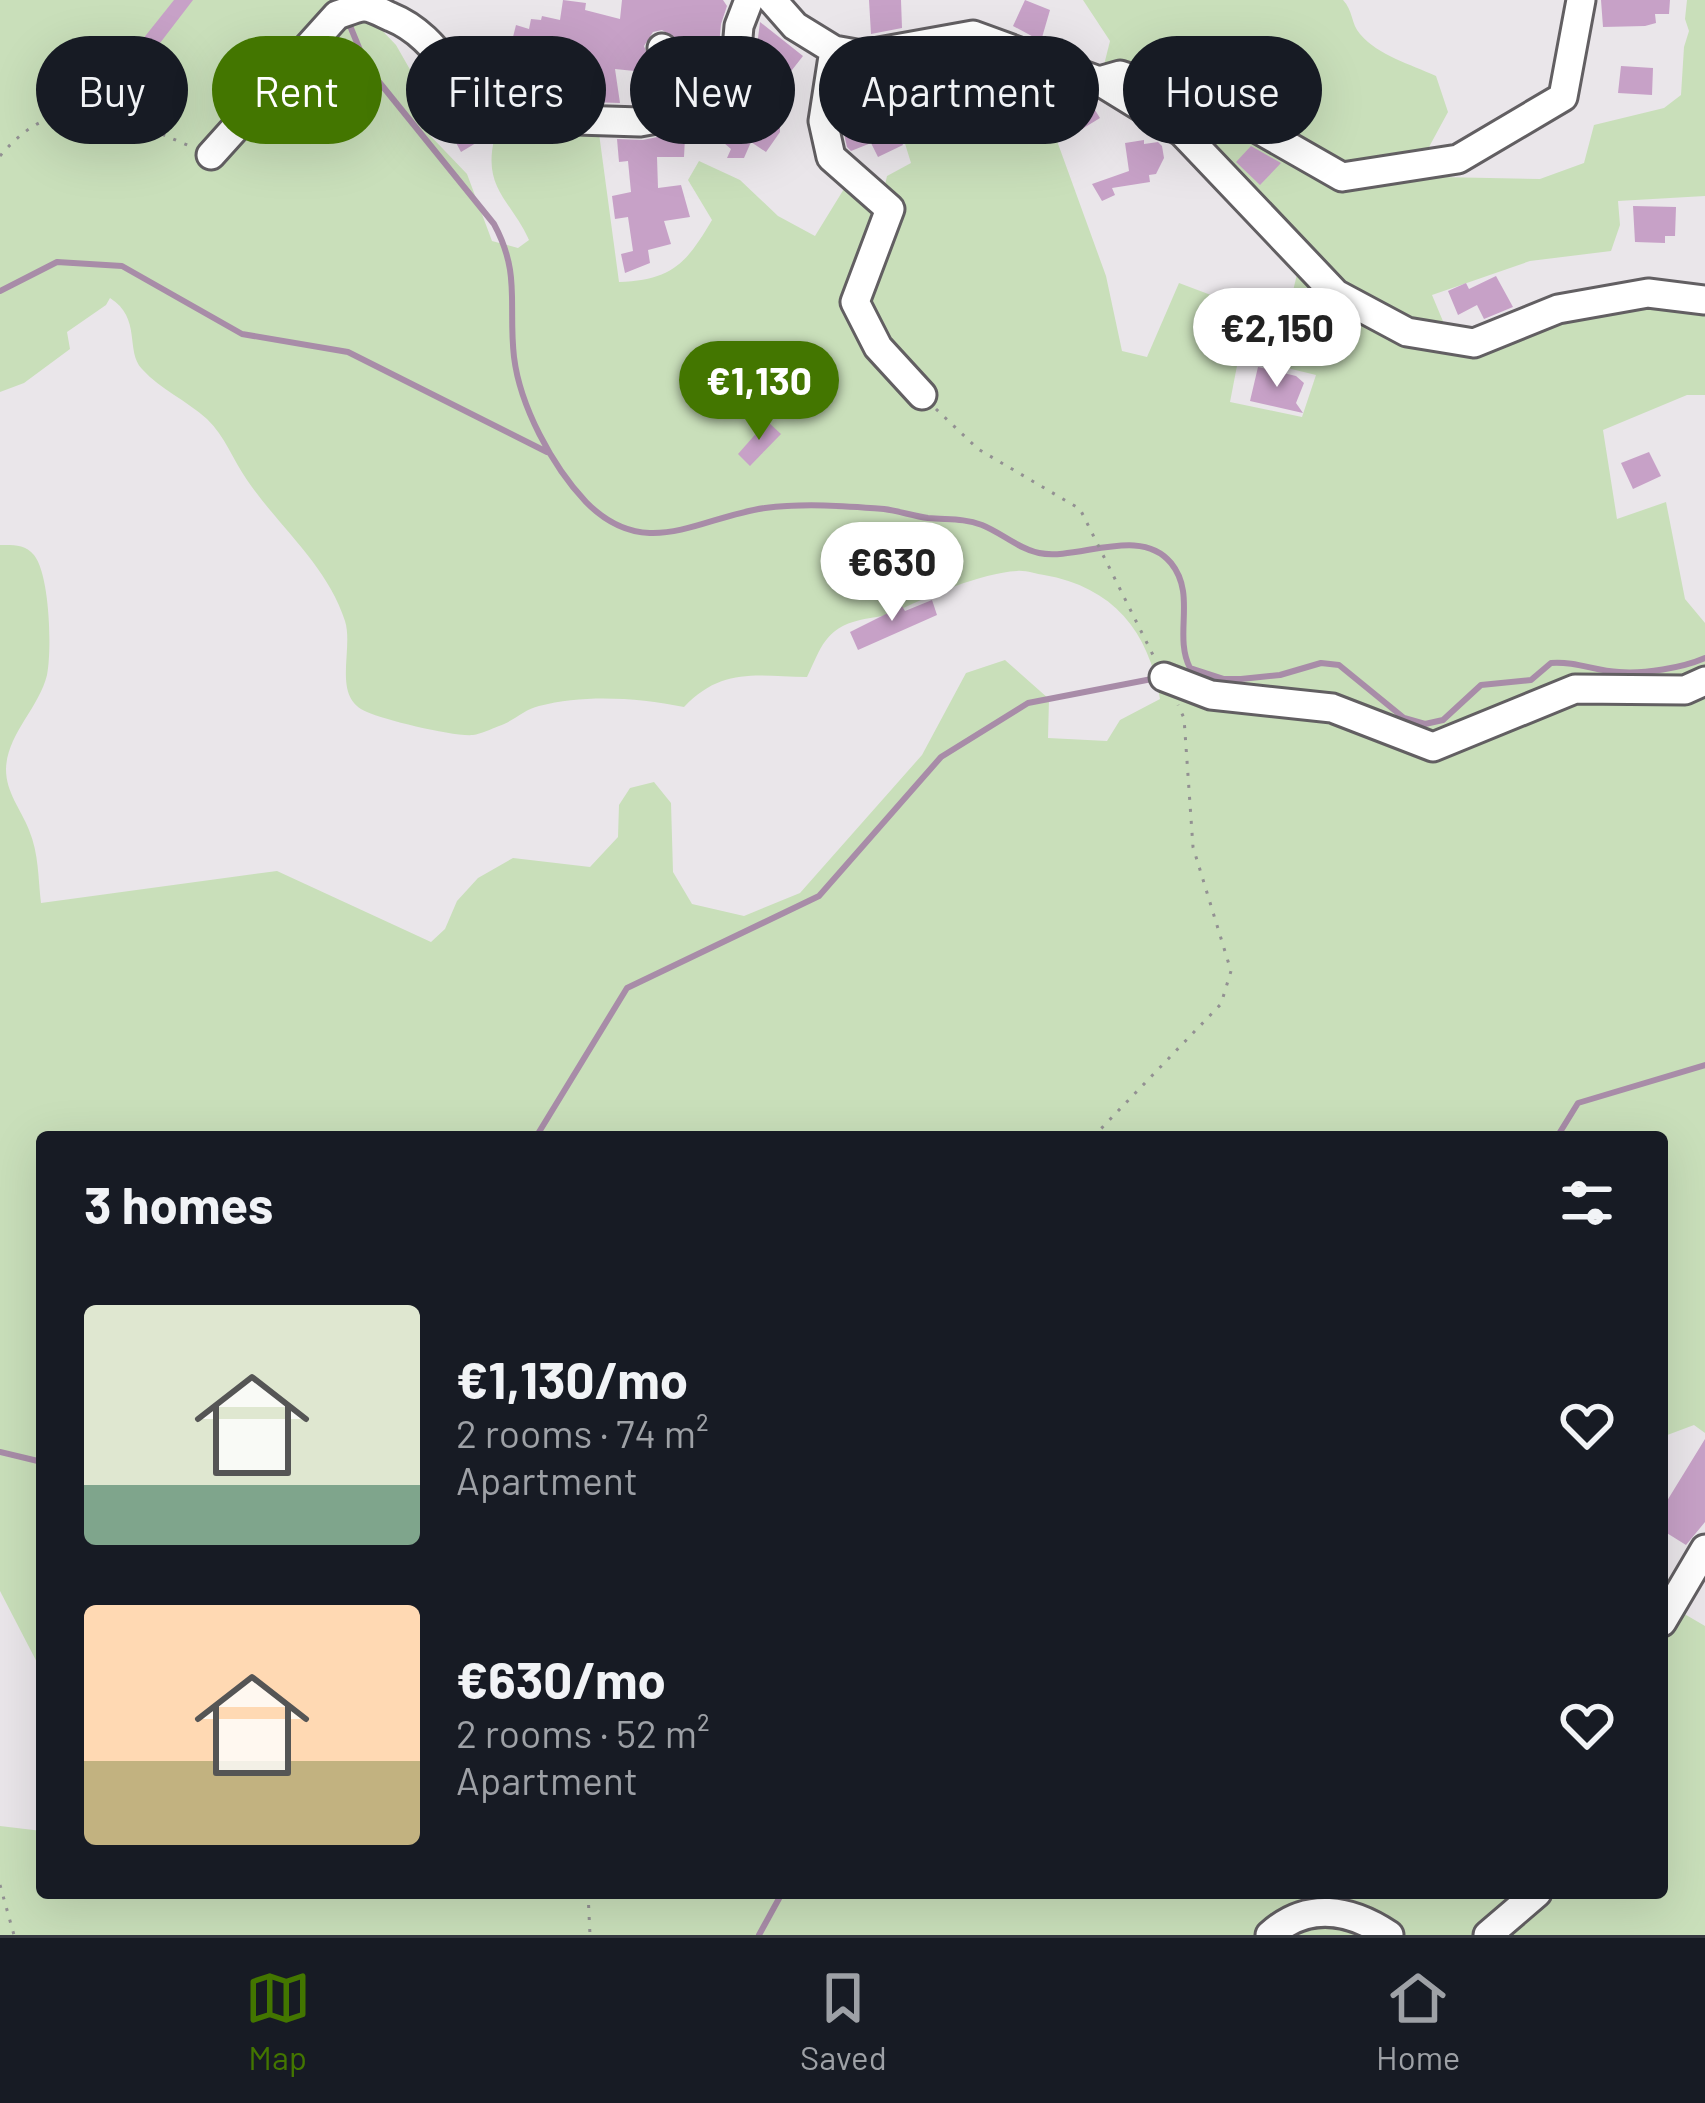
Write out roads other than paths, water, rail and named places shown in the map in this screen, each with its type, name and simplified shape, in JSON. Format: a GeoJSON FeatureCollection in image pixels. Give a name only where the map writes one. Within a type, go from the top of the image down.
{"type":"FeatureCollection","features":[{"type":"Feature","properties":{"kind":"street"},"geometry":{"type":"LineString","coordinates":[[738,36],[749,0]]}},
{"type":"Feature","properties":{"kind":"street"},"geometry":{"type":"LineString","coordinates":[[772,0],[795,26],[819,41]]}},
{"type":"Feature","properties":{"kind":"street"},"geometry":{"type":"LineString","coordinates":[[1099,81],[1120,75],[1222,109],[1342,177],[1458,159],[1563,97],[1581,0]]}},
{"type":"Feature","properties":{"kind":"street"},"geometry":{"type":"LineString","coordinates":[[211,155],[337,15],[364,7],[408,24],[433,44],[479,102],[494,112],[513,118],[630,122]]}},
{"type":"Feature","properties":{"kind":"street"},"geometry":{"type":"LineString","coordinates":[[1099,81],[1182,132],[1336,294],[1407,332],[1474,343],[1558,309],[1648,292],[1705,300]]}},
{"type":"Feature","properties":{"kind":"street"},"geometry":{"type":"LineString","coordinates":[[828,144],[831,157],[890,208],[856,302],[878,347],[922,395]]}},
{"type":"Feature","properties":{"kind":"street"},"geometry":{"type":"LineString","coordinates":[[1164,677],[1210,695],[1331,709],[1433,747],[1575,689],[1685,690],[1705,681]]}},
{"type":"Feature","properties":{"kind":"street"},"geometry":{"type":"LineString","coordinates":[[1668,1612],[1705,1550]]}},
{"type":"Feature","properties":{"kind":"street"},"geometry":{"type":"LineString","coordinates":[[1488,1935],[1530,1899]]}},
{"type":"Feature","properties":{"kind":"street"},"geometry":{"type":"LineString","coordinates":[[1278,1928],[1325,1910],[1360,1917],[1389,1935]]}},
{"type":"Feature","properties":{"kind":"waterway"},"geometry":{"type":"LineString","coordinates":[[348,21],[367,67],[494,224],[508,258],[514,357],[530,415],[561,471],[608,520],[652,533],[765,508],[839,506],[975,523],[1039,553],[1143,547],[1158,552],[1179,575],[1190,668],[1241,679],[1280,675],[1321,663],[1339,665],[1404,718],[1425,724],[1443,720],[1481,685],[1531,680],[1551,663],[1640,672],[1705,658]]}},
{"type":"Feature","properties":{"kind":"waterway"},"geometry":{"type":"LineString","coordinates":[[0,291],[57,262],[122,266],[242,334],[348,352],[547,452]]}},
{"type":"Feature","properties":{"kind":"waterway"},"geometry":{"type":"LineString","coordinates":[[540,1131],[627,988],[819,896],[941,757],[1028,703],[1157,678]]}},
{"type":"Feature","properties":{"kind":"waterway"},"geometry":{"type":"LineString","coordinates":[[1561,1131],[1578,1103],[1705,1065]]}},
{"type":"Feature","properties":{"kind":"waterway"},"geometry":{"type":"LineString","coordinates":[[0,1452],[36,1461]]}},
{"type":"Feature","properties":{"kind":"waterway"},"geometry":{"type":"LineString","coordinates":[[759,1935],[779,1899]]}}]}
